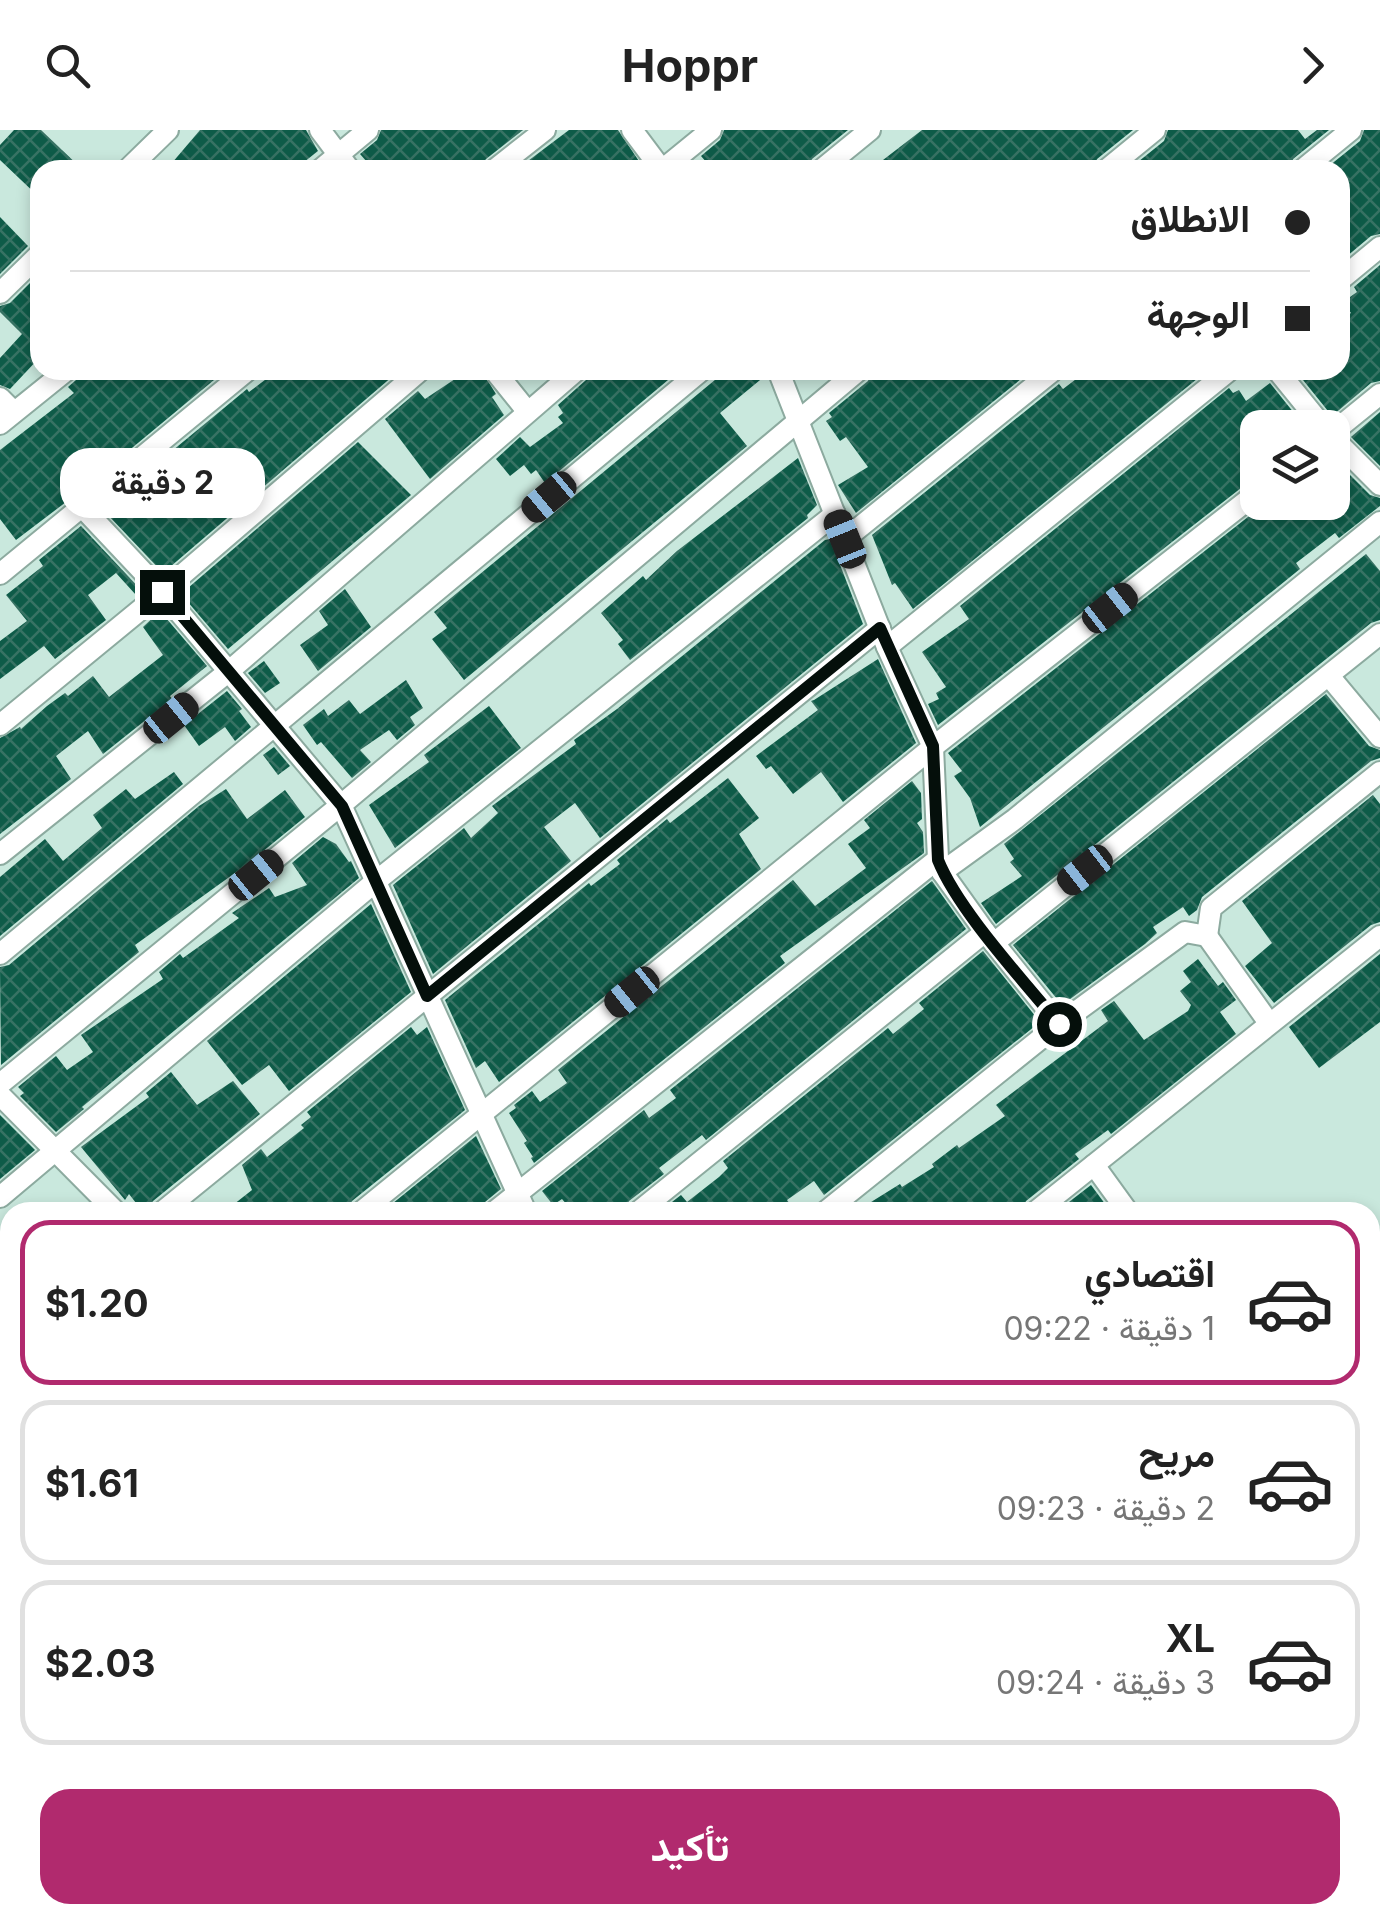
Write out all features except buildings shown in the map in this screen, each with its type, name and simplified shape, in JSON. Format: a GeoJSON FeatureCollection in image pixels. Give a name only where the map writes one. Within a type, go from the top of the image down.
{"type":"FeatureCollection","features":[{"type":"Feature","properties":{"kind":"street"},"geometry":{"type":"LineString","coordinates":[[137,160],[168,130]]}},
{"type":"Feature","properties":{"kind":"street"},"geometry":{"type":"LineString","coordinates":[[320,130],[343,160]]}},
{"type":"Feature","properties":{"kind":"street"},"geometry":{"type":"LineString","coordinates":[[346,160],[368,130]]}},
{"type":"Feature","properties":{"kind":"street"},"geometry":{"type":"LineString","coordinates":[[507,160],[546,130]]}},
{"type":"Feature","properties":{"kind":"street"},"geometry":{"type":"LineString","coordinates":[[632,130],[654,160]]}},
{"type":"Feature","properties":{"kind":"street"},"geometry":{"type":"LineString","coordinates":[[674,160],[711,130]]}},
{"type":"Feature","properties":{"kind":"street"},"geometry":{"type":"LineString","coordinates":[[833,160],[870,130]]}},
{"type":"Feature","properties":{"kind":"street"},"geometry":{"type":"LineString","coordinates":[[1120,160],[1155,130]]}},
{"type":"Feature","properties":{"kind":"street"},"geometry":{"type":"LineString","coordinates":[[1314,160],[1352,130]]}},
{"type":"Feature","properties":{"kind":"street"},"geometry":{"type":"LineString","coordinates":[[1350,272],[1380,247]]}},
{"type":"Feature","properties":{"kind":"street"},"geometry":{"type":"LineString","coordinates":[[0,293],[30,264]]}},
{"type":"Feature","properties":{"kind":"street"},"geometry":{"type":"LineString","coordinates":[[5,411],[53,380]]}},
{"type":"Feature","properties":{"kind":"street"},"geometry":{"type":"LineString","coordinates":[[0,574],[236,380]]}},
{"type":"Feature","properties":{"kind":"street"},"geometry":{"type":"LineString","coordinates":[[0,724],[162,592],[409,380]]}},
{"type":"Feature","properties":{"kind":"street"},"geometry":{"type":"LineString","coordinates":[[502,380],[527,411]]}},
{"type":"Feature","properties":{"kind":"street"},"geometry":{"type":"LineString","coordinates":[[0,854],[228,672],[565,380]]}},
{"type":"Feature","properties":{"kind":"street"},"geometry":{"type":"LineString","coordinates":[[0,954],[690,380]]}},
{"type":"Feature","properties":{"kind":"street"},"geometry":{"type":"LineString","coordinates":[[782,380],[884,637],[933,746],[940,866],[989,937],[1059,1024]]}},
{"type":"Feature","properties":{"kind":"street"},"geometry":{"type":"LineString","coordinates":[[0,1084],[342,806],[848,380]]}},
{"type":"Feature","properties":{"kind":"street"},"geometry":{"type":"LineString","coordinates":[[845,539],[1042,380]]}},
{"type":"Feature","properties":{"kind":"street"},"geometry":{"type":"LineString","coordinates":[[174,1202],[427,996],[1217,380]]}},
{"type":"Feature","properties":{"kind":"street"},"geometry":{"type":"LineString","coordinates":[[1285,380],[1309,410]]}},
{"type":"Feature","properties":{"kind":"street"},"geometry":{"type":"LineString","coordinates":[[1350,420],[1380,394]]}},
{"type":"Feature","properties":{"kind":"street"},"geometry":{"type":"LineString","coordinates":[[1350,454],[1380,486]]}},
{"type":"Feature","properties":{"kind":"street"},"geometry":{"type":"LineString","coordinates":[[82,506],[162,592],[342,806],[522,1202]]}},
{"type":"Feature","properties":{"kind":"street"},"geometry":{"type":"LineString","coordinates":[[374,1202],[933,746],[1240,506]]}},
{"type":"Feature","properties":{"kind":"street"},"geometry":{"type":"LineString","coordinates":[[0,1197],[375,882],[835,514]]}},
{"type":"Feature","properties":{"kind":"street"},"geometry":{"type":"LineString","coordinates":[[523,1202],[940,866],[1015,819],[1380,522]]}},
{"type":"Feature","properties":{"kind":"street"},"geometry":{"type":"LineString","coordinates":[[651,1202],[1380,634]]}},
{"type":"Feature","properties":{"kind":"street"},"geometry":{"type":"LineString","coordinates":[[1329,676],[1380,737]]}},
{"type":"Feature","properties":{"kind":"street"},"geometry":{"type":"LineString","coordinates":[[837,1202],[1059,1024],[1185,932],[1380,772]]}},
{"type":"Feature","properties":{"kind":"street"},"geometry":{"type":"LineString","coordinates":[[1211,908],[1207,936],[1269,1023]]}},
{"type":"Feature","properties":{"kind":"street"},"geometry":{"type":"LineString","coordinates":[[1185,932],[1207,936]]}},
{"type":"Feature","properties":{"kind":"street"},"geometry":{"type":"LineString","coordinates":[[1047,1202],[1380,936]]}},
{"type":"Feature","properties":{"kind":"street"},"geometry":{"type":"LineString","coordinates":[[0,1095],[106,1202]]}},
{"type":"Feature","properties":{"kind":"street"},"geometry":{"type":"LineString","coordinates":[[1094,1164],[1121,1202]]}},
{"type":"Feature","properties":{"kind":"route"},"geometry":{"type":"LineString","coordinates":[[162,592],[342,806],[427,996],[880,628],[933,746],[938,860],[942,872],[1059,1024]]}}]}
